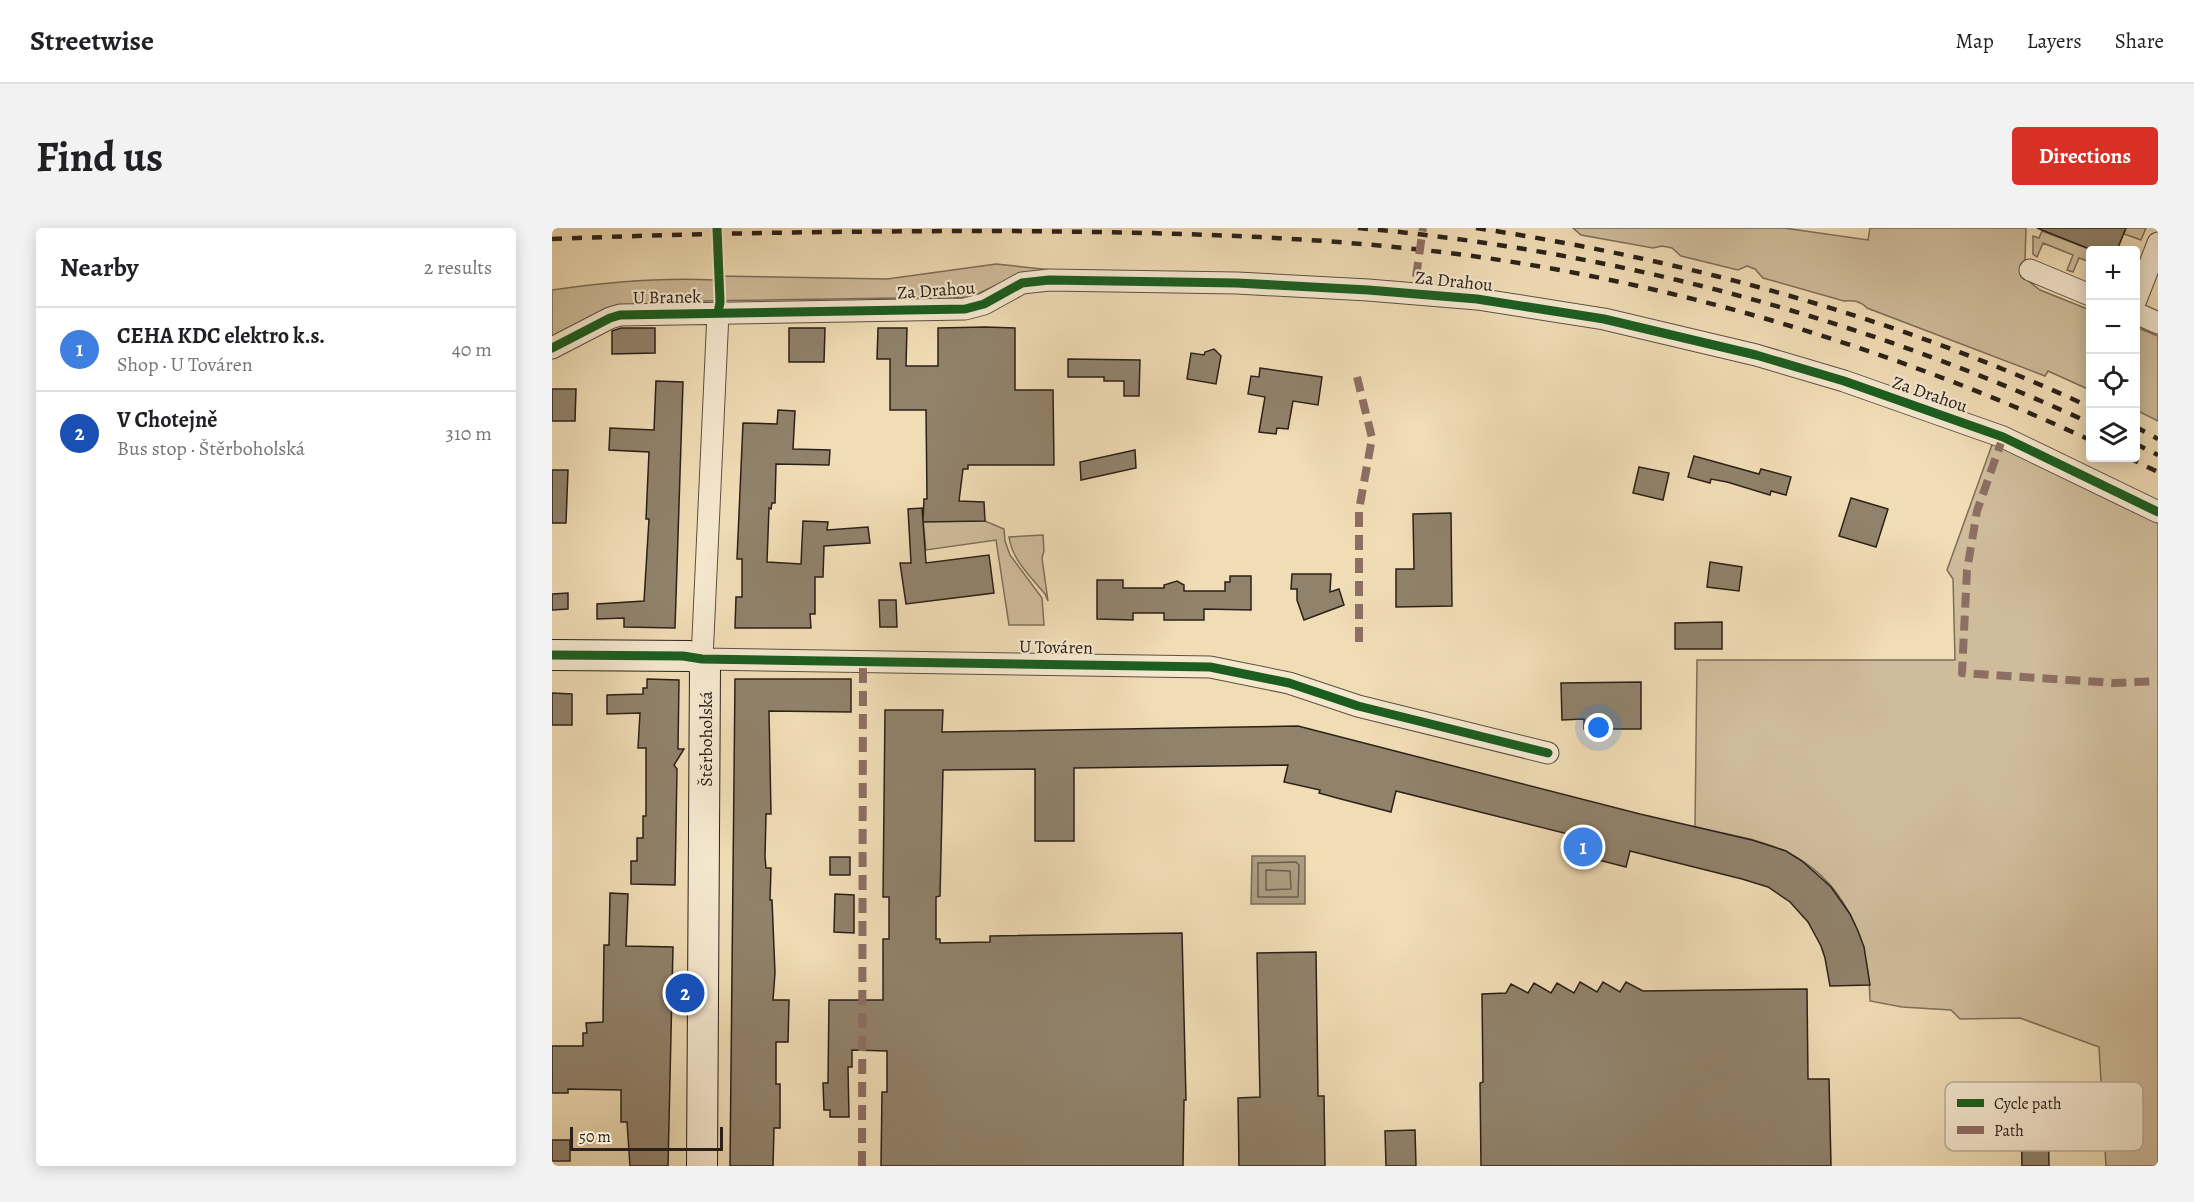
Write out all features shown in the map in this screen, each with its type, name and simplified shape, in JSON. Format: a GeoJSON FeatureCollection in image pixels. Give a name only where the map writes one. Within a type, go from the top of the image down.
{"type":"FeatureCollection","features":[{"type":"Feature","properties":{"kind":"street"},"geometry":{"type":"LineString","coordinates":[[2140,290],[2158,243]]}},
{"type":"Feature","properties":{"kind":"street"},"geometry":{"type":"LineString","coordinates":[[2030,270],[2086,293]]}},
{"type":"Feature","properties":{"kind":"street","name":"Za Drahou"},"geometry":{"type":"LineString","coordinates":[[717,313],[965,309],[984,304],[1022,284],[1049,280],[1237,283],[1368,290],[1520,305],[1656,330],[1756,355],[1844,381],[2003,437],[2158,512]]}},
{"type":"Feature","properties":{"kind":"street","name":"U Branek"},"geometry":{"type":"LineString","coordinates":[[552,348],[620,315],[717,313]]}},
{"type":"Feature","properties":{"kind":"street","name":"Štěrboholská"},"geometry":{"type":"LineString","coordinates":[[702,1166],[706,670],[702,659],[717,313]]}},
{"type":"Feature","properties":{"kind":"street"},"geometry":{"type":"LineString","coordinates":[[2140,315],[2158,323]]}},
{"type":"Feature","properties":{"kind":"street","name":"U Továren"},"geometry":{"type":"LineString","coordinates":[[552,655],[1210,667],[1289,683],[1358,706],[1548,753]]}},
{"type":"Feature","properties":{"kind":"shaded area"},"geometry":{"type":"Polygon","coordinates":[[[1573,228],[1784,228],[1868,240],[1870,228],[2026,228],[2025,260],[2033,262],[2027,280],[2040,290],[2086,308],[2086,388],[2048,371],[2045,376],[1867,308],[1857,302],[1844,301],[1763,278],[1755,269],[1747,266],[1738,270],[1681,256],[1672,248],[1662,246],[1653,248],[1581,235],[1573,228]]]}},
{"type":"Feature","properties":{"kind":"shaded area"},"geometry":{"type":"Polygon","coordinates":[[[2126,228],[2146,228],[2141,240],[2124,234],[2126,228]]]}},
{"type":"Feature","properties":{"kind":"shaded area"},"geometry":{"type":"Polygon","coordinates":[[[2042,231],[2086,248],[2086,261],[2079,258],[2073,272],[2067,270],[2073,255],[2043,243],[2037,257],[2033,254],[2033,236],[2039,238],[2042,231]]]}},
{"type":"Feature","properties":{"kind":"shaded area"},"geometry":{"type":"Polygon","coordinates":[[[996,264],[1071,272],[1009,279],[971,297],[700,301],[632,306],[552,337],[552,290],[633,281],[714,280],[716,276],[887,279],[996,264]]]}},
{"type":"Feature","properties":{"kind":"shaded area"},"geometry":{"type":"Polygon","coordinates":[[[2140,329],[2158,336],[2158,421],[2140,412],[2140,329]]]}},
{"type":"Feature","properties":{"kind":"shaded area"},"geometry":{"type":"Polygon","coordinates":[[[1993,442],[2158,521],[2158,1166],[2106,1166],[2105,1151],[2143,1151],[2143,1082],[2101,1082],[2099,1047],[2020,1018],[1960,1019],[1951,1010],[1902,1007],[1870,1001],[1865,955],[1858,933],[1849,913],[1823,877],[1784,851],[1740,837],[1695,827],[1697,660],[1955,660],[1953,579],[1947,570],[1993,442]]]}},
{"type":"Feature","properties":{"kind":"shaded area"},"geometry":{"type":"Polygon","coordinates":[[[923,519],[985,521],[1004,529],[1010,555],[1042,598],[1044,625],[1009,625],[996,540],[926,550],[923,519]]]}},
{"type":"Feature","properties":{"kind":"shaded area"},"geometry":{"type":"Polygon","coordinates":[[[1043,535],[1042,558],[1048,601],[1018,561],[1009,537],[1043,535]]]}},
{"type":"Feature","properties":{"kind":"water"},"geometry":{"type":"Polygon","coordinates":[[[1252,856],[1305,856],[1305,904],[1251,904],[1252,856]]]}},
{"type":"Feature","properties":{"kind":"building"},"geometry":{"type":"Polygon","coordinates":[[[2037,228],[2126,228],[2119,246],[2086,248],[2037,228]]]}},
{"type":"Feature","properties":{"kind":"building"},"geometry":{"type":"Polygon","coordinates":[[[621,328],[655,328],[655,353],[612,354],[612,331],[621,328]]]}},
{"type":"Feature","properties":{"kind":"building"},"geometry":{"type":"Polygon","coordinates":[[[789,328],[825,328],[824,362],[789,362],[789,328]]]}},
{"type":"Feature","properties":{"kind":"building"},"geometry":{"type":"Polygon","coordinates":[[[878,328],[907,328],[906,366],[938,366],[938,328],[1015,328],[1015,390],[1053,390],[1054,465],[968,465],[968,469],[963,469],[959,501],[984,502],[985,521],[923,522],[924,499],[927,499],[926,410],[890,410],[890,359],[877,359],[878,328]]]}},
{"type":"Feature","properties":{"kind":"building"},"geometry":{"type":"Polygon","coordinates":[[[1214,349],[1221,356],[1216,384],[1187,379],[1191,353],[1204,355],[1205,352],[1214,349]]]}},
{"type":"Feature","properties":{"kind":"building"},"geometry":{"type":"Polygon","coordinates":[[[1068,359],[1140,360],[1139,396],[1124,396],[1124,381],[1104,381],[1104,377],[1068,377],[1068,359]]]}},
{"type":"Feature","properties":{"kind":"building"},"geometry":{"type":"Polygon","coordinates":[[[1260,368],[1322,377],[1318,405],[1293,401],[1288,429],[1277,428],[1276,434],[1259,432],[1265,397],[1248,394],[1251,376],[1259,377],[1260,368]]]}},
{"type":"Feature","properties":{"kind":"building"},"geometry":{"type":"Polygon","coordinates":[[[656,381],[683,382],[675,628],[624,627],[624,618],[597,619],[597,604],[644,601],[649,519],[646,519],[649,452],[609,450],[610,428],[654,430],[656,381]]]}},
{"type":"Feature","properties":{"kind":"building"},"geometry":{"type":"Polygon","coordinates":[[[552,389],[576,389],[575,421],[552,421],[552,389]]]}},
{"type":"Feature","properties":{"kind":"building"},"geometry":{"type":"Polygon","coordinates":[[[778,410],[795,411],[793,449],[830,450],[829,465],[776,464],[775,503],[772,503],[771,509],[769,508],[767,562],[801,564],[803,521],[828,522],[827,530],[868,527],[870,543],[824,546],[823,577],[815,577],[815,614],[810,614],[811,628],[735,628],[736,597],[742,597],[742,559],[737,559],[743,423],[777,424],[778,410]]]}},
{"type":"Feature","properties":{"kind":"building"},"geometry":{"type":"Polygon","coordinates":[[[1135,450],[1136,468],[1081,480],[1080,462],[1135,450]]]}},
{"type":"Feature","properties":{"kind":"building"},"geometry":{"type":"Polygon","coordinates":[[[1694,456],[1759,474],[1761,469],[1791,477],[1786,495],[1771,491],[1770,495],[1727,482],[1711,479],[1710,483],[1688,477],[1694,456]]]}},
{"type":"Feature","properties":{"kind":"building"},"geometry":{"type":"Polygon","coordinates":[[[1639,467],[1669,473],[1663,500],[1633,493],[1639,467]]]}},
{"type":"Feature","properties":{"kind":"building"},"geometry":{"type":"Polygon","coordinates":[[[552,470],[568,470],[566,523],[552,523],[552,470]]]}},
{"type":"Feature","properties":{"kind":"building"},"geometry":{"type":"Polygon","coordinates":[[[1851,498],[1888,509],[1876,547],[1839,536],[1851,498]]]}},
{"type":"Feature","properties":{"kind":"building"},"geometry":{"type":"Polygon","coordinates":[[[922,508],[926,563],[989,555],[994,593],[906,604],[900,563],[911,563],[908,509],[922,508]]]}},
{"type":"Feature","properties":{"kind":"building"},"geometry":{"type":"Polygon","coordinates":[[[1451,513],[1452,606],[1396,607],[1396,569],[1414,569],[1413,514],[1451,513]]]}},
{"type":"Feature","properties":{"kind":"building"},"geometry":{"type":"Polygon","coordinates":[[[1710,562],[1742,567],[1739,591],[1707,587],[1710,562]]]}},
{"type":"Feature","properties":{"kind":"building"},"geometry":{"type":"Polygon","coordinates":[[[1292,574],[1331,574],[1330,592],[1339,589],[1344,605],[1304,620],[1297,600],[1297,589],[1291,589],[1292,574]]]}},
{"type":"Feature","properties":{"kind":"building"},"geometry":{"type":"Polygon","coordinates":[[[1230,576],[1251,576],[1251,610],[1204,609],[1204,620],[1164,620],[1164,613],[1133,613],[1133,620],[1097,619],[1097,580],[1123,580],[1123,588],[1164,588],[1164,585],[1177,581],[1184,585],[1184,591],[1225,591],[1225,582],[1230,582],[1230,576]]]}},
{"type":"Feature","properties":{"kind":"building"},"geometry":{"type":"Polygon","coordinates":[[[568,593],[568,609],[552,610],[552,594],[568,593]]]}},
{"type":"Feature","properties":{"kind":"building"},"geometry":{"type":"Polygon","coordinates":[[[879,600],[896,600],[897,627],[880,627],[879,600]]]}},
{"type":"Feature","properties":{"kind":"building"},"geometry":{"type":"Polygon","coordinates":[[[1722,622],[1722,649],[1675,649],[1675,623],[1722,622]]]}},
{"type":"Feature","properties":{"kind":"building"},"geometry":{"type":"Polygon","coordinates":[[[647,679],[679,680],[678,749],[684,749],[674,765],[677,769],[675,885],[631,884],[631,861],[637,861],[637,838],[643,838],[643,816],[646,816],[646,748],[638,748],[640,713],[607,714],[607,695],[643,694],[643,688],[647,688],[647,679]]]}},
{"type":"Feature","properties":{"kind":"building"},"geometry":{"type":"Polygon","coordinates":[[[735,679],[851,679],[851,712],[769,711],[771,814],[766,814],[765,857],[766,868],[771,868],[770,900],[772,900],[775,973],[773,1000],[789,1000],[788,1042],[776,1042],[776,1084],[780,1084],[780,1128],[774,1128],[773,1166],[730,1166],[735,679]]]}},
{"type":"Feature","properties":{"kind":"building"},"geometry":{"type":"Polygon","coordinates":[[[1641,682],[1641,729],[1584,729],[1584,719],[1562,720],[1561,683],[1641,682]]]}},
{"type":"Feature","properties":{"kind":"building"},"geometry":{"type":"Polygon","coordinates":[[[552,693],[572,694],[572,725],[552,725],[552,693]]]}},
{"type":"Feature","properties":{"kind":"building"},"geometry":{"type":"Polygon","coordinates":[[[885,710],[943,710],[942,732],[1298,726],[1640,814],[1752,840],[1786,851],[1802,861],[1831,887],[1850,914],[1858,931],[1864,947],[1870,985],[1830,986],[1821,946],[1808,922],[1790,902],[1768,887],[1630,851],[1626,867],[1591,858],[1591,861],[1571,856],[1576,836],[1396,791],[1391,812],[1319,793],[1320,790],[1284,782],[1288,765],[1074,768],[1074,841],[1035,841],[1035,769],[943,770],[940,896],[936,897],[936,939],[940,939],[940,943],[990,942],[990,936],[1182,933],[1186,1100],[1184,1100],[1183,1166],[881,1166],[882,1092],[887,1092],[887,1051],[852,1050],[852,1067],[848,1067],[849,1117],[830,1117],[830,1110],[824,1110],[823,1083],[828,1083],[829,1000],[883,1000],[883,939],[889,939],[889,897],[883,897],[885,710]]]}},
{"type":"Feature","properties":{"kind":"building"},"geometry":{"type":"Polygon","coordinates":[[[830,857],[850,857],[850,875],[830,875],[830,857]]]}},
{"type":"Feature","properties":{"kind":"building"},"geometry":{"type":"Polygon","coordinates":[[[610,893],[628,894],[626,946],[673,947],[668,1166],[630,1166],[627,1122],[621,1122],[621,1090],[568,1089],[568,1093],[552,1093],[552,1046],[583,1046],[583,1033],[587,1033],[586,1023],[603,1022],[604,945],[609,945],[610,893]]]}},
{"type":"Feature","properties":{"kind":"building"},"geometry":{"type":"Polygon","coordinates":[[[835,894],[854,895],[854,933],[834,932],[835,894]]]}},
{"type":"Feature","properties":{"kind":"building"},"geometry":{"type":"Polygon","coordinates":[[[1316,952],[1318,1096],[1324,1096],[1325,1166],[1239,1166],[1238,1098],[1260,1097],[1257,953],[1316,952]]]}},
{"type":"Feature","properties":{"kind":"building"},"geometry":{"type":"Polygon","coordinates":[[[1580,982],[1597,992],[1603,982],[1620,992],[1626,982],[1643,991],[1807,989],[1808,1079],[1829,1079],[1831,1166],[1481,1166],[1482,994],[1506,993],[1511,984],[1528,993],[1534,983],[1551,993],[1557,983],[1574,993],[1580,982]]]}},
{"type":"Feature","properties":{"kind":"building"},"geometry":{"type":"Polygon","coordinates":[[[1415,1130],[1416,1166],[1386,1166],[1385,1131],[1415,1130]]]}},
{"type":"Feature","properties":{"kind":"building"},"geometry":{"type":"Polygon","coordinates":[[[552,1140],[570,1140],[570,1161],[552,1161],[552,1140]]]}},
{"type":"Feature","properties":{"kind":"building"},"geometry":{"type":"Polygon","coordinates":[[[2022,1151],[2049,1151],[2049,1166],[2022,1166],[2022,1151]]]}},
{"type":"Feature","properties":{"kind":"railway"},"geometry":{"type":"LineString","coordinates":[[1358,228],[1452,238],[1546,253],[1640,271],[1733,294],[1914,351],[2003,385],[2086,421]]}},
{"type":"Feature","properties":{"kind":"railway"},"geometry":{"type":"LineString","coordinates":[[1476,228],[1634,257],[1789,296],[1866,319],[1942,346],[2086,405]]}},
{"type":"Feature","properties":{"kind":"railway"},"geometry":{"type":"LineString","coordinates":[[552,239],[833,232],[1117,232],[1291,239],[1465,255],[1626,283],[1785,324],[1940,377],[2086,438]]}},
{"type":"Feature","properties":{"kind":"railway"},"geometry":{"type":"LineString","coordinates":[[2140,429],[2158,439]]}},
{"type":"Feature","properties":{"kind":"railway"},"geometry":{"type":"LineString","coordinates":[[2140,446],[2158,455]]}},
{"type":"Feature","properties":{"kind":"railway"},"geometry":{"type":"LineString","coordinates":[[2137,462],[2158,472]]}},
{"type":"Feature","properties":{"kind":"marked path"},"geometry":{"type":"LineString","coordinates":[[1416,277],[1423,228]]}},
{"type":"Feature","properties":{"kind":"marked path"},"geometry":{"type":"LineString","coordinates":[[1357,377],[1372,438],[1359,510],[1359,642]]}},
{"type":"Feature","properties":{"kind":"marked path"},"geometry":{"type":"LineString","coordinates":[[2003,437],[1977,511],[1967,570],[1962,673],[2113,683],[2158,681]]}},
{"type":"Feature","properties":{"kind":"marked path"},"geometry":{"type":"LineString","coordinates":[[862,1166],[863,661]]}},
{"type":"Feature","properties":{"kind":"cycle path"},"geometry":{"type":"LineString","coordinates":[[717,228],[720,302],[718,313]]}},
{"type":"Feature","properties":{"kind":"cycle path"},"geometry":{"type":"LineString","coordinates":[[552,348],[620,315],[965,309],[984,304],[1022,283],[1049,280],[1237,283],[1477,299],[1604,319],[1756,355],[1844,381],[2003,437],[2158,512]]}},
{"type":"Feature","properties":{"kind":"cycle path"},"geometry":{"type":"LineString","coordinates":[[552,655],[1210,667],[1289,683],[1358,706],[1548,753]]}},
{"type":"Feature","properties":{"kind":"place","name":"CEHA KDC elektro k.s."},"geometry":{"type":"Point","coordinates":[1583,847]}},
{"type":"Feature","properties":{"kind":"place","name":"V Chotejně"},"geometry":{"type":"Point","coordinates":[685,993]}}]}
